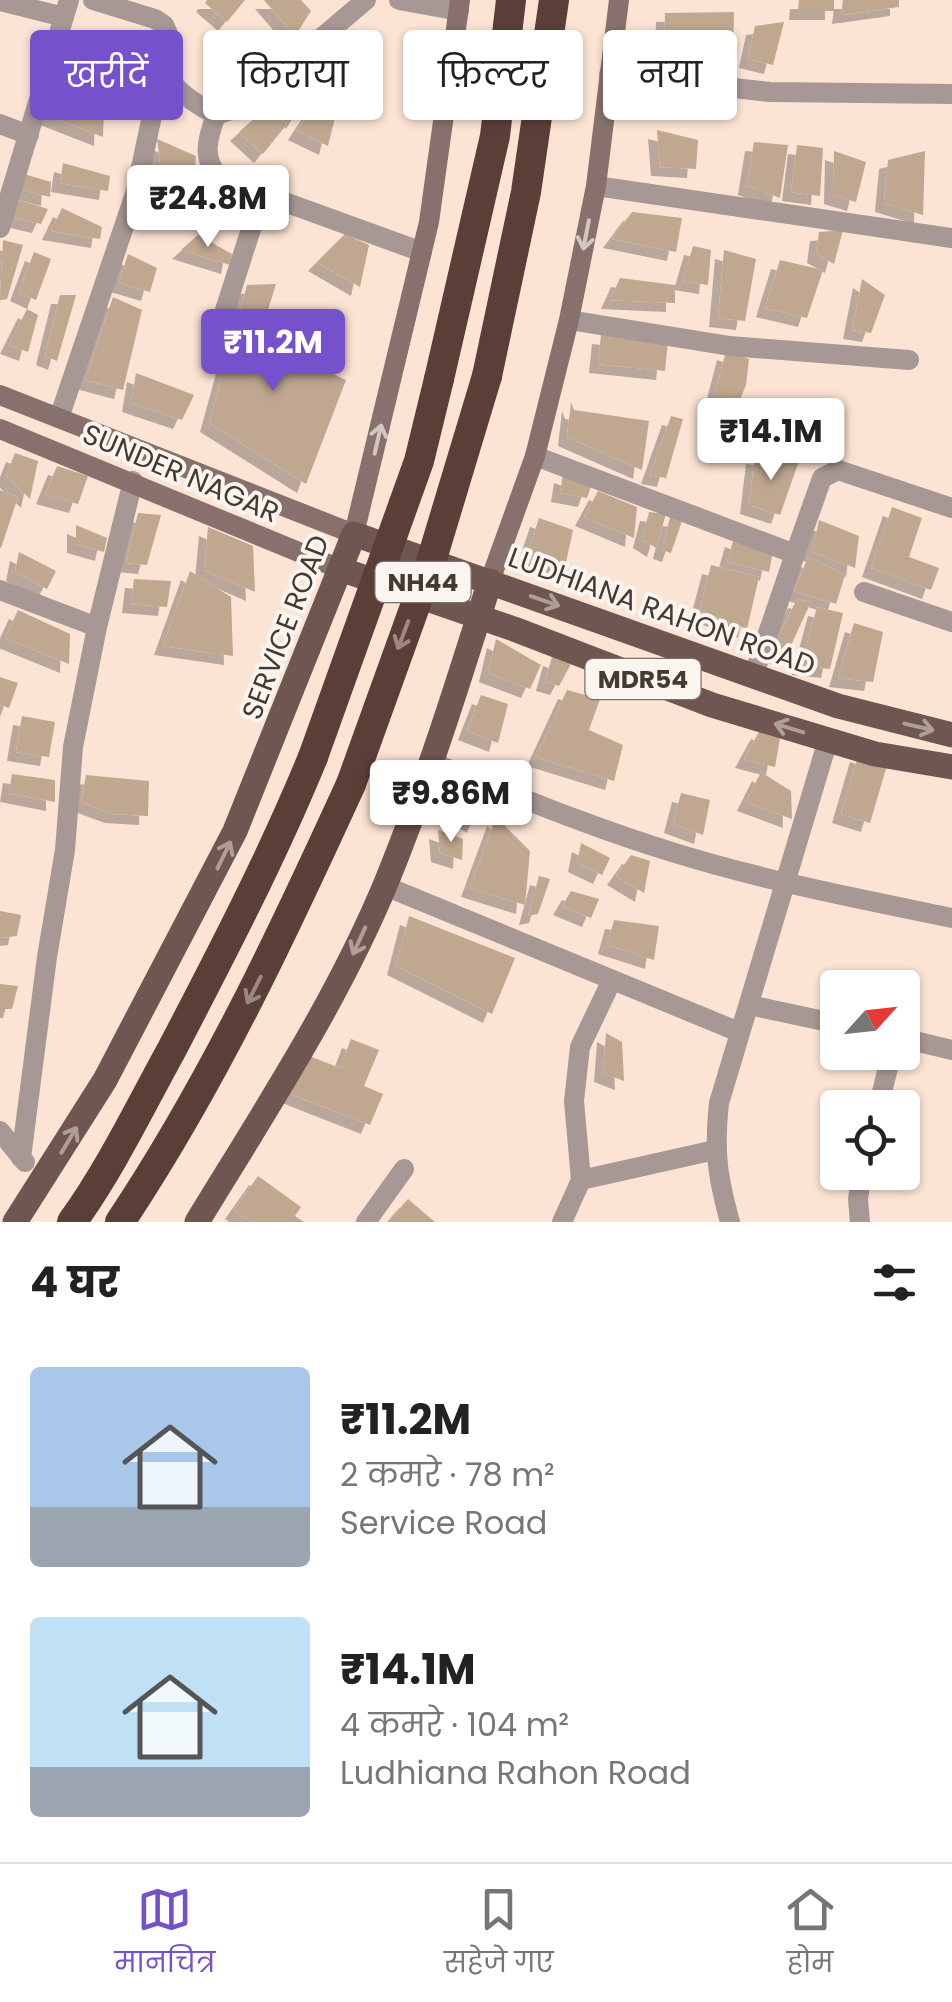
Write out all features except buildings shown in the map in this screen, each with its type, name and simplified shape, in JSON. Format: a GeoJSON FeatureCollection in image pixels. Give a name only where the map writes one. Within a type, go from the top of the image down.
{"type":"FeatureCollection","features":[{"type":"Feature","properties":{"kind":"highway","name":"NH44"},"geometry":{"type":"LineString","coordinates":[[72,1222],[192,1010],[281,835],[313,758],[419,461],[495,136],[511,0]]}},
{"type":"Feature","properties":{"kind":"highway","name":"NH44"},"geometry":{"type":"LineString","coordinates":[[120,1222],[182,1123],[282,935],[351,784],[431,562],[486,376],[526,192],[554,0]]}},
{"type":"Feature","properties":{"kind":"main road","name":"SERVICE ROAD"},"geometry":{"type":"LineString","coordinates":[[15,1222],[106,1080],[235,832],[354,534]]}},
{"type":"Feature","properties":{"kind":"main road","name":"LUDHIANA RAHON ROAD"},"geometry":{"type":"LineString","coordinates":[[354,534],[838,706],[952,735]]}},
{"type":"Feature","properties":{"kind":"main road","name":"MDR54"},"geometry":{"type":"LineString","coordinates":[[340,569],[712,705],[876,754],[952,767]]}},
{"type":"Feature","properties":{"kind":"main road"},"geometry":{"type":"LineString","coordinates":[[198,1222],[302,1050],[385,886],[431,762],[490,581]]}},
{"type":"Feature","properties":{"kind":"street"},"geometry":{"type":"LineString","coordinates":[[93,0],[164,25],[167,30]]}},
{"type":"Feature","properties":{"kind":"street"},"geometry":{"type":"LineString","coordinates":[[331,30],[366,0]]}},
{"type":"Feature","properties":{"kind":"street"},"geometry":{"type":"LineString","coordinates":[[399,0],[460,5]]}},
{"type":"Feature","properties":{"kind":"street"},"geometry":{"type":"LineString","coordinates":[[615,30],[619,0]]}},
{"type":"Feature","properties":{"kind":"street"},"geometry":{"type":"LineString","coordinates":[[0,1],[66,8],[0,228]]}},
{"type":"Feature","properties":{"kind":"street","name":"SERVICE ROAD"},"geometry":{"type":"LineString","coordinates":[[354,534],[422,252],[460,5]]}},
{"type":"Feature","properties":{"kind":"street"},"geometry":{"type":"LineString","coordinates":[[737,88],[952,94]]}},
{"type":"Feature","properties":{"kind":"street"},"geometry":{"type":"LineString","coordinates":[[59,418],[136,190],[151,120]]}},
{"type":"Feature","properties":{"kind":"street"},"geometry":{"type":"LineString","coordinates":[[214,120],[206,146],[212,170],[222,179],[422,252]]}},
{"type":"Feature","properties":{"kind":"street"},"geometry":{"type":"LineString","coordinates":[[490,581],[534,456],[570,320],[596,186],[603,120]]}},
{"type":"Feature","properties":{"kind":"street"},"geometry":{"type":"LineString","coordinates":[[0,124],[29,135]]}},
{"type":"Feature","properties":{"kind":"street"},"geometry":{"type":"LineString","coordinates":[[596,186],[952,238]]}},
{"type":"Feature","properties":{"kind":"street"},"geometry":{"type":"LineString","coordinates":[[225,310],[262,195]]}},
{"type":"Feature","properties":{"kind":"street"},"geometry":{"type":"LineString","coordinates":[[570,320],[745,347],[909,360]]}},
{"type":"Feature","properties":{"kind":"street"},"geometry":{"type":"LineString","coordinates":[[0,394],[354,534]]}},
{"type":"Feature","properties":{"kind":"street","name":"SUNDER NAGAR"},"geometry":{"type":"LineString","coordinates":[[0,428],[340,569]]}},
{"type":"Feature","properties":{"kind":"street"},"geometry":{"type":"LineString","coordinates":[[534,456],[795,554]]}},
{"type":"Feature","properties":{"kind":"street"},"geometry":{"type":"LineString","coordinates":[[754,674],[822,478],[829,472],[838,470],[952,508]]}},
{"type":"Feature","properties":{"kind":"street"},"geometry":{"type":"LineString","coordinates":[[21,1158],[65,850],[73,747],[132,482]]}},
{"type":"Feature","properties":{"kind":"street"},"geometry":{"type":"LineString","coordinates":[[0,590],[97,627]]}},
{"type":"Feature","properties":{"kind":"street"},"geometry":{"type":"LineString","coordinates":[[864,592],[952,622]]}},
{"type":"Feature","properties":{"kind":"street"},"geometry":{"type":"LineString","coordinates":[[730,1222],[714,1150],[719,1103],[828,740]]}},
{"type":"Feature","properties":{"kind":"street"},"geometry":{"type":"LineString","coordinates":[[431,762],[600,829],[784,884],[952,918]]}},
{"type":"Feature","properties":{"kind":"street"},"geometry":{"type":"LineString","coordinates":[[385,886],[739,1032]]}},
{"type":"Feature","properties":{"kind":"street"},"geometry":{"type":"LineString","coordinates":[[562,1222],[581,1180],[574,1101],[576,1070],[584,1037],[612,980]]}},
{"type":"Feature","properties":{"kind":"street"},"geometry":{"type":"LineString","coordinates":[[749,1005],[820,1020]]}},
{"type":"Feature","properties":{"kind":"street"},"geometry":{"type":"LineString","coordinates":[[920,1042],[952,1050]]}},
{"type":"Feature","properties":{"kind":"street"},"geometry":{"type":"LineString","coordinates":[[0,1131],[42,1183]]}},
{"type":"Feature","properties":{"kind":"street"},"geometry":{"type":"LineString","coordinates":[[581,1180],[714,1150]]}},
{"type":"Feature","properties":{"kind":"street"},"geometry":{"type":"LineString","coordinates":[[366,1222],[404,1169]]}},
{"type":"Feature","properties":{"kind":"street"},"geometry":{"type":"LineString","coordinates":[[859,1190],[860,1222]]}}]}
